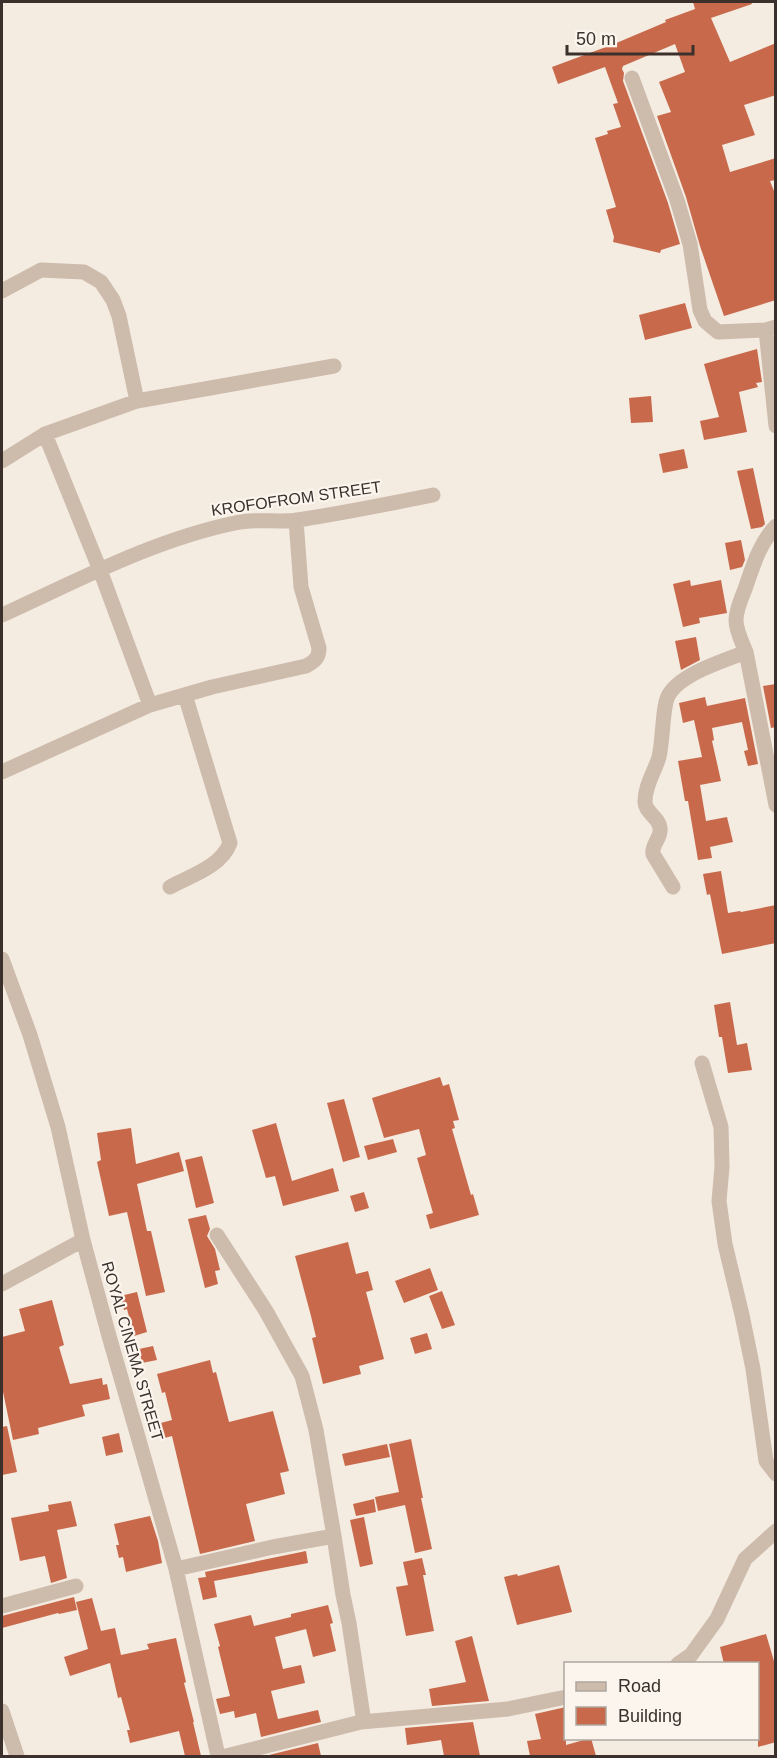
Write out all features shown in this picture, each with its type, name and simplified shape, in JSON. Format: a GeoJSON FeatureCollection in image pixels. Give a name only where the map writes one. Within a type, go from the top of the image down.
{"type":"FeatureCollection","features":[{"type":"Feature","properties":{"kind":"street"},"geometry":{"type":"LineString","coordinates":[[632,78],[677,200],[690,244],[700,310],[705,321],[718,332],[771,328],[776,426]]}},
{"type":"Feature","properties":{"kind":"street"},"geometry":{"type":"LineString","coordinates":[[2,291],[41,270],[84,272],[101,282],[113,300],[119,316],[137,401]]}},
{"type":"Feature","properties":{"kind":"street"},"geometry":{"type":"LineString","coordinates":[[2,461],[45,434],[137,401],[334,366]]}},
{"type":"Feature","properties":{"kind":"street"},"geometry":{"type":"LineString","coordinates":[[45,434],[100,570],[150,705]]}},
{"type":"Feature","properties":{"kind":"street","name":"KROFOFROM STREET"},"geometry":{"type":"LineString","coordinates":[[2,615],[162,544],[206,530],[238,522],[296,520],[433,495]]}},
{"type":"Feature","properties":{"kind":"street"},"geometry":{"type":"LineString","coordinates":[[2,772],[150,705],[212,687],[306,666],[315,661],[319,648],[301,586],[296,520]]}},
{"type":"Feature","properties":{"kind":"street"},"geometry":{"type":"LineString","coordinates":[[776,526],[770,532],[752,564],[736,621],[746,652],[776,805]]}},
{"type":"Feature","properties":{"kind":"street"},"geometry":{"type":"LineString","coordinates":[[674,887],[653,854],[652,850],[661,831],[644,803],[658,760],[666,699],[685,678],[746,652]]}},
{"type":"Feature","properties":{"kind":"street"},"geometry":{"type":"LineString","coordinates":[[170,887],[218,861],[227,852],[230,843],[185,695]]}},
{"type":"Feature","properties":{"kind":"street","name":"ROYAL CINEMA STREET"},"geometry":{"type":"LineString","coordinates":[[2,959],[30,1035],[58,1127],[65,1167],[108,1336],[176,1569],[218,1756]]}},
{"type":"Feature","properties":{"kind":"street"},"geometry":{"type":"LineString","coordinates":[[702,1064],[721,1127],[722,1167],[719,1201],[725,1244],[742,1315],[766,1461],[776,1474]]}},
{"type":"Feature","properties":{"kind":"street"},"geometry":{"type":"LineString","coordinates":[[218,1235],[266,1311],[302,1376],[316,1430],[342,1595],[349,1623],[363,1716],[361,1722]]}},
{"type":"Feature","properties":{"kind":"street"},"geometry":{"type":"LineString","coordinates":[[2,1284],[83,1239]]}},
{"type":"Feature","properties":{"kind":"street"},"geometry":{"type":"LineString","coordinates":[[681,1662],[691,1655],[717,1619],[745,1559],[776,1531]]}},
{"type":"Feature","properties":{"kind":"street"},"geometry":{"type":"LineString","coordinates":[[176,1569],[334,1536]]}},
{"type":"Feature","properties":{"kind":"street"},"geometry":{"type":"LineString","coordinates":[[2,1606],[76,1586]]}},
{"type":"Feature","properties":{"kind":"street"},"geometry":{"type":"LineString","coordinates":[[226,1756],[361,1722],[508,1709],[564,1697]]}},
{"type":"Feature","properties":{"kind":"street"},"geometry":{"type":"LineString","coordinates":[[2,1712],[17,1756]]}},
{"type":"Feature","properties":{"kind":"building"},"geometry":{"type":"Polygon","coordinates":[[[693,2],[751,2],[752,4],[711,18],[730,62],[776,43],[776,95],[744,105],[755,135],[722,145],[730,172],[776,158],[776,180],[770,181],[776,196],[776,300],[724,316],[657,116],[671,112],[659,82],[685,72],[675,44],[623,66],[622,69],[623,81],[668,203],[680,244],[661,250],[660,253],[613,242],[614,237],[606,210],[616,207],[595,138],[621,127],[613,104],[618,103],[605,67],[558,84],[552,67],[614,44],[666,22],[665,20],[695,9],[693,2]]]}},
{"type":"Feature","properties":{"kind":"building"},"geometry":{"type":"Polygon","coordinates":[[[685,303],[692,328],[645,340],[639,315],[685,303]]]}},
{"type":"Feature","properties":{"kind":"building"},"geometry":{"type":"Polygon","coordinates":[[[757,349],[762,382],[756,383],[758,387],[739,392],[747,432],[704,440],[700,421],[719,417],[704,364],[757,349]]]}},
{"type":"Feature","properties":{"kind":"building"},"geometry":{"type":"Polygon","coordinates":[[[651,396],[653,422],[631,423],[629,398],[651,396]]]}},
{"type":"Feature","properties":{"kind":"building"},"geometry":{"type":"Polygon","coordinates":[[[684,449],[688,468],[663,473],[659,454],[684,449]]]}},
{"type":"Feature","properties":{"kind":"building"},"geometry":{"type":"Polygon","coordinates":[[[753,468],[765,524],[762,527],[751,529],[737,471],[753,468]]]}},
{"type":"Feature","properties":{"kind":"building"},"geometry":{"type":"Polygon","coordinates":[[[741,540],[745,560],[742,567],[730,570],[725,543],[741,540]]]}},
{"type":"Feature","properties":{"kind":"building"},"geometry":{"type":"Polygon","coordinates":[[[690,580],[691,586],[721,580],[727,613],[699,618],[700,623],[683,627],[673,584],[690,580]]]}},
{"type":"Feature","properties":{"kind":"building"},"geometry":{"type":"Polygon","coordinates":[[[696,637],[700,660],[681,670],[675,641],[696,637]]]}},
{"type":"Feature","properties":{"kind":"building"},"geometry":{"type":"Polygon","coordinates":[[[776,684],[776,727],[771,728],[763,686],[776,684]]]}},
{"type":"Feature","properties":{"kind":"building"},"geometry":{"type":"Polygon","coordinates":[[[705,697],[707,706],[745,698],[758,764],[748,766],[744,751],[748,750],[742,722],[712,728],[714,740],[712,741],[721,781],[700,785],[706,821],[727,817],[733,842],[710,847],[712,858],[698,860],[688,801],[685,801],[678,761],[702,757],[694,720],[683,723],[679,703],[705,697]]]}},
{"type":"Feature","properties":{"kind":"building"},"geometry":{"type":"Polygon","coordinates":[[[721,871],[728,913],[776,905],[776,943],[722,954],[710,894],[707,895],[703,874],[721,871]]]}},
{"type":"Feature","properties":{"kind":"building"},"geometry":{"type":"Polygon","coordinates":[[[730,1002],[737,1045],[747,1043],[752,1070],[728,1073],[714,1005],[730,1002]]]}},
{"type":"Feature","properties":{"kind":"building"},"geometry":{"type":"Polygon","coordinates":[[[440,1077],[443,1086],[449,1084],[459,1120],[453,1121],[455,1128],[452,1129],[479,1215],[430,1229],[426,1215],[433,1213],[417,1158],[426,1155],[419,1129],[384,1138],[372,1098],[440,1077]]]}},
{"type":"Feature","properties":{"kind":"building"},"geometry":{"type":"Polygon","coordinates":[[[344,1099],[360,1157],[343,1162],[327,1103],[344,1099]]]}},
{"type":"Feature","properties":{"kind":"building"},"geometry":{"type":"Polygon","coordinates":[[[276,1123],[292,1181],[333,1168],[339,1191],[283,1206],[275,1176],[266,1178],[252,1130],[276,1123]]]}},
{"type":"Feature","properties":{"kind":"building"},"geometry":{"type":"Polygon","coordinates":[[[131,1128],[136,1164],[179,1152],[184,1171],[137,1184],[147,1231],[151,1231],[165,1292],[146,1296],[127,1212],[109,1216],[97,1162],[101,1160],[97,1133],[131,1128]]]}},
{"type":"Feature","properties":{"kind":"building"},"geometry":{"type":"Polygon","coordinates":[[[393,1139],[397,1152],[368,1160],[364,1146],[393,1139]]]}},
{"type":"Feature","properties":{"kind":"building"},"geometry":{"type":"Polygon","coordinates":[[[202,1156],[214,1203],[196,1208],[185,1160],[202,1156]]]}},
{"type":"Feature","properties":{"kind":"building"},"geometry":{"type":"Polygon","coordinates":[[[364,1192],[369,1208],[355,1212],[350,1196],[364,1192]]]}},
{"type":"Feature","properties":{"kind":"building"},"geometry":{"type":"Polygon","coordinates":[[[206,1215],[210,1229],[207,1236],[215,1249],[220,1270],[215,1271],[218,1284],[205,1288],[188,1219],[206,1215]]]}},
{"type":"Feature","properties":{"kind":"building"},"geometry":{"type":"Polygon","coordinates":[[[348,1242],[356,1274],[368,1271],[373,1290],[366,1292],[384,1359],[359,1366],[361,1374],[323,1384],[312,1338],[316,1337],[295,1256],[348,1242]]]}},
{"type":"Feature","properties":{"kind":"building"},"geometry":{"type":"Polygon","coordinates":[[[430,1268],[438,1290],[404,1303],[395,1281],[430,1268]]]}},
{"type":"Feature","properties":{"kind":"building"},"geometry":{"type":"Polygon","coordinates":[[[442,1291],[455,1325],[442,1329],[429,1296],[442,1291]]]}},
{"type":"Feature","properties":{"kind":"building"},"geometry":{"type":"Polygon","coordinates":[[[137,1292],[147,1332],[134,1336],[127,1309],[124,1310],[120,1296],[137,1292]]]}},
{"type":"Feature","properties":{"kind":"building"},"geometry":{"type":"Polygon","coordinates":[[[52,1300],[64,1345],[59,1347],[70,1384],[102,1378],[103,1385],[107,1384],[110,1399],[82,1405],[85,1416],[38,1428],[39,1434],[13,1440],[2,1387],[2,1337],[25,1331],[19,1309],[52,1300]]]}},
{"type":"Feature","properties":{"kind":"building"},"geometry":{"type":"Polygon","coordinates":[[[427,1333],[432,1349],[415,1354],[410,1338],[427,1333]]]}},
{"type":"Feature","properties":{"kind":"building"},"geometry":{"type":"Polygon","coordinates":[[[153,1346],[157,1360],[142,1363],[139,1349],[153,1346]]]}},
{"type":"Feature","properties":{"kind":"building"},"geometry":{"type":"Polygon","coordinates":[[[210,1360],[213,1373],[216,1372],[229,1422],[273,1411],[289,1471],[280,1473],[285,1494],[246,1504],[255,1541],[200,1554],[172,1436],[161,1439],[157,1424],[172,1420],[165,1392],[162,1393],[157,1374],[210,1360]]]}},
{"type":"Feature","properties":{"kind":"building"},"geometry":{"type":"Polygon","coordinates":[[[7,1426],[17,1472],[2,1475],[2,1427],[7,1426]]]}},
{"type":"Feature","properties":{"kind":"building"},"geometry":{"type":"Polygon","coordinates":[[[119,1433],[123,1452],[106,1456],[102,1437],[119,1433]]]}},
{"type":"Feature","properties":{"kind":"building"},"geometry":{"type":"Polygon","coordinates":[[[411,1439],[432,1549],[415,1553],[405,1505],[378,1511],[375,1497],[399,1492],[389,1444],[411,1439]]]}},
{"type":"Feature","properties":{"kind":"building"},"geometry":{"type":"Polygon","coordinates":[[[387,1444],[390,1457],[345,1466],[342,1454],[387,1444]]]}},
{"type":"Feature","properties":{"kind":"building"},"geometry":{"type":"Polygon","coordinates":[[[374,1499],[376,1512],[356,1516],[353,1504],[374,1499]]]}},
{"type":"Feature","properties":{"kind":"building"},"geometry":{"type":"Polygon","coordinates":[[[71,1501],[77,1526],[57,1530],[67,1578],[51,1583],[45,1556],[20,1561],[11,1518],[49,1511],[48,1505],[71,1501]]]}},
{"type":"Feature","properties":{"kind":"building"},"geometry":{"type":"Polygon","coordinates":[[[150,1516],[162,1563],[126,1572],[123,1557],[119,1558],[116,1545],[119,1545],[114,1524],[150,1516]]]}},
{"type":"Feature","properties":{"kind":"building"},"geometry":{"type":"Polygon","coordinates":[[[364,1517],[373,1564],[360,1567],[350,1520],[364,1517]]]}},
{"type":"Feature","properties":{"kind":"building"},"geometry":{"type":"Polygon","coordinates":[[[306,1551],[308,1563],[214,1581],[217,1597],[203,1600],[198,1578],[206,1577],[205,1572],[306,1551]]]}},
{"type":"Feature","properties":{"kind":"building"},"geometry":{"type":"Polygon","coordinates":[[[422,1558],[434,1631],[406,1636],[396,1587],[408,1585],[403,1562],[422,1558]]]}},
{"type":"Feature","properties":{"kind":"building"},"geometry":{"type":"Polygon","coordinates":[[[559,1565],[572,1612],[517,1625],[504,1577],[517,1574],[518,1576],[559,1565]]]}},
{"type":"Feature","properties":{"kind":"building"},"geometry":{"type":"Polygon","coordinates":[[[74,1597],[77,1610],[2,1628],[2,1616],[74,1597]]]}},
{"type":"Feature","properties":{"kind":"building"},"geometry":{"type":"Polygon","coordinates":[[[92,1598],[101,1631],[115,1628],[121,1655],[149,1649],[147,1644],[176,1638],[201,1756],[185,1756],[179,1731],[130,1743],[127,1730],[130,1730],[121,1697],[118,1698],[110,1663],[70,1676],[64,1657],[88,1649],[76,1602],[92,1598]]]}},
{"type":"Feature","properties":{"kind":"building"},"geometry":{"type":"Polygon","coordinates":[[[328,1605],[333,1623],[330,1624],[336,1651],[313,1657],[306,1629],[275,1637],[283,1669],[301,1665],[305,1683],[271,1691],[278,1719],[318,1710],[321,1722],[261,1737],[256,1713],[235,1718],[234,1711],[220,1714],[216,1699],[230,1696],[214,1624],[251,1615],[254,1626],[328,1605]]]}},
{"type":"Feature","properties":{"kind":"building"},"geometry":{"type":"Polygon","coordinates":[[[766,1634],[776,1668],[776,1742],[758,1747],[759,1662],[724,1662],[720,1647],[766,1634]]]}},
{"type":"Feature","properties":{"kind":"building"},"geometry":{"type":"Polygon","coordinates":[[[472,1636],[489,1701],[432,1706],[429,1689],[466,1682],[455,1641],[472,1636]]]}},
{"type":"Feature","properties":{"kind":"building"},"geometry":{"type":"Polygon","coordinates":[[[564,1707],[566,1745],[592,1740],[596,1756],[530,1756],[527,1741],[541,1739],[535,1714],[564,1707]]]}},
{"type":"Feature","properties":{"kind":"building"},"geometry":{"type":"Polygon","coordinates":[[[473,1722],[480,1756],[444,1756],[441,1740],[407,1745],[405,1728],[473,1722]]]}},
{"type":"Feature","properties":{"kind":"building"},"geometry":{"type":"Polygon","coordinates":[[[318,1743],[321,1756],[269,1756],[269,1755],[318,1743]]]}}]}
